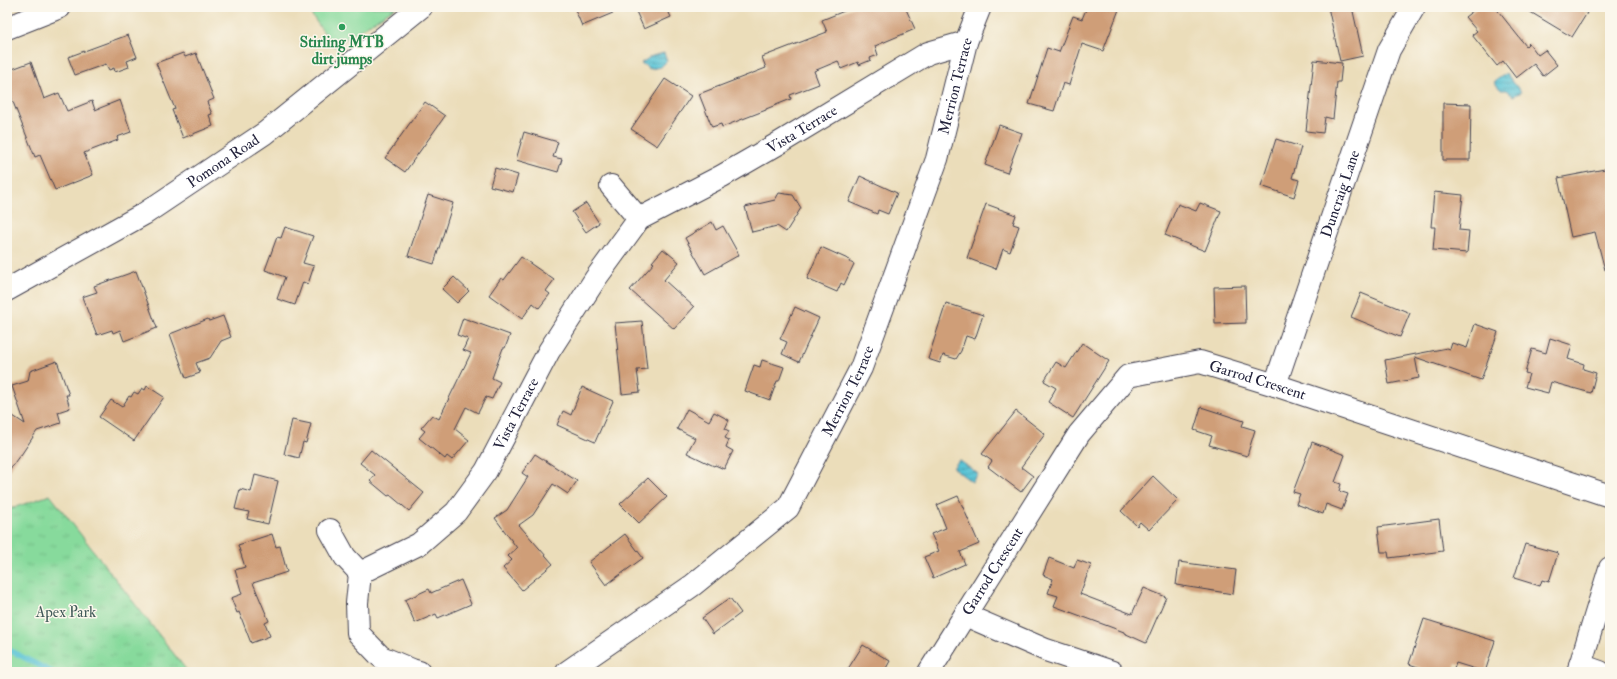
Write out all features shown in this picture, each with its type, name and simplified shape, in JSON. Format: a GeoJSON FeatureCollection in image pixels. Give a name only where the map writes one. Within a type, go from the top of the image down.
{"type":"FeatureCollection","features":[{"type":"Feature","properties":{"kind":"main road"},"geometry":{"type":"LineString","coordinates":[[7,28],[59,7]]}},
{"type":"Feature","properties":{"kind":"main road","name":"Pomona Road"},"geometry":{"type":"LineString","coordinates":[[7,290],[144,214],[258,137],[421,7]]}},
{"type":"Feature","properties":{"kind":"main road","name":"Merrion Terrace"},"geometry":{"type":"LineString","coordinates":[[564,671],[693,585],[788,508],[861,368],[937,159],[966,42],[980,7]]}},
{"type":"Feature","properties":{"kind":"main road","name":"Duncraig Lane"},"geometry":{"type":"LineString","coordinates":[[1275,385],[1389,50],[1414,7]]}},
{"type":"Feature","properties":{"kind":"main road","name":"Vista Terrace"},"geometry":{"type":"LineString","coordinates":[[360,573],[419,544],[456,512],[486,471],[549,351],[596,278],[639,219],[722,176],[928,53],[966,42]]}},
{"type":"Feature","properties":{"kind":"main road"},"geometry":{"type":"LineString","coordinates":[[611,186],[639,219]]}},
{"type":"Feature","properties":{"kind":"main road","name":"Garrod Crescent"},"geometry":{"type":"LineString","coordinates":[[928,672],[1078,434],[1128,376],[1200,362],[1275,385],[1610,496]]}},
{"type":"Feature","properties":{"kind":"main road"},"geometry":{"type":"LineString","coordinates":[[330,530],[345,557],[360,573],[356,604],[358,633],[381,657],[419,672]]}},
{"type":"Feature","properties":{"kind":"main road"},"geometry":{"type":"LineString","coordinates":[[1600,672],[1579,668],[1610,568]]}},
{"type":"Feature","properties":{"kind":"main road"},"geometry":{"type":"LineString","coordinates":[[965,615],[1046,650],[1112,672]]}},
{"type":"Feature","properties":{"kind":"green space","name":"Stirling MTB dirt jumps"},"geometry":{"type":"Polygon","coordinates":[[[306,7],[396,7],[334,47],[306,7]]]}},
{"type":"Feature","properties":{"kind":"green space","name":"Apex Park"},"geometry":{"type":"Polygon","coordinates":[[[50,495],[188,672],[7,672],[7,510],[50,495]]]}},
{"type":"Feature","properties":{"kind":"water"},"geometry":{"type":"Polygon","coordinates":[[[664,53],[667,61],[661,67],[650,69],[641,63],[652,56],[664,53]]]}},
{"type":"Feature","properties":{"kind":"water"},"geometry":{"type":"Polygon","coordinates":[[[1506,73],[1521,92],[1513,96],[1506,90],[1501,90],[1494,82],[1506,73]]]}},
{"type":"Feature","properties":{"kind":"water"},"geometry":{"type":"Polygon","coordinates":[[[959,460],[978,474],[972,482],[953,468],[959,460]]]}},
{"type":"Feature","properties":{"kind":"building"},"geometry":{"type":"Polygon","coordinates":[[[574,7],[627,7],[582,26],[574,7]]]}},
{"type":"Feature","properties":{"kind":"building"},"geometry":{"type":"Polygon","coordinates":[[[634,7],[666,7],[671,17],[644,29],[634,7]]]}},
{"type":"Feature","properties":{"kind":"building"},"geometry":{"type":"Polygon","coordinates":[[[854,7],[905,7],[915,29],[875,46],[878,55],[859,65],[858,62],[841,69],[838,61],[814,71],[819,84],[790,95],[791,99],[722,127],[721,124],[712,127],[699,94],[766,68],[762,57],[827,32],[822,20],[854,7]]]}},
{"type":"Feature","properties":{"kind":"building"},"geometry":{"type":"Polygon","coordinates":[[[1087,7],[1120,7],[1103,51],[1082,44],[1069,85],[1063,83],[1054,111],[1029,104],[1047,48],[1059,52],[1073,16],[1082,19],[1087,7]]]}},
{"type":"Feature","properties":{"kind":"building"},"geometry":{"type":"Polygon","coordinates":[[[1328,7],[1352,7],[1363,56],[1340,61],[1328,7]]]}},
{"type":"Feature","properties":{"kind":"building"},"geometry":{"type":"Polygon","coordinates":[[[1478,7],[1495,7],[1526,46],[1529,43],[1538,55],[1545,50],[1557,65],[1543,76],[1534,64],[1516,78],[1503,61],[1497,66],[1472,35],[1477,31],[1465,17],[1478,7]]]}},
{"type":"Feature","properties":{"kind":"building"},"geometry":{"type":"Polygon","coordinates":[[[1522,7],[1577,7],[1587,13],[1572,37],[1522,7]]]}},
{"type":"Feature","properties":{"kind":"building"},"geometry":{"type":"Polygon","coordinates":[[[128,35],[137,57],[127,61],[129,67],[115,72],[114,68],[109,70],[106,64],[75,75],[68,57],[128,35]]]}},
{"type":"Feature","properties":{"kind":"building"},"geometry":{"type":"Polygon","coordinates":[[[183,53],[185,57],[196,53],[214,99],[207,102],[212,114],[209,115],[213,126],[183,138],[172,110],[175,109],[156,63],[183,53]]]}},
{"type":"Feature","properties":{"kind":"building"},"geometry":{"type":"Polygon","coordinates":[[[1314,60],[1342,63],[1340,82],[1337,82],[1333,119],[1325,117],[1323,133],[1306,131],[1314,60]]]}},
{"type":"Feature","properties":{"kind":"building"},"geometry":{"type":"Polygon","coordinates":[[[31,62],[44,99],[59,93],[67,111],[92,101],[95,110],[120,100],[131,132],[117,137],[118,140],[84,153],[93,175],[55,190],[40,155],[35,157],[7,87],[7,71],[31,62]]]}},
{"type":"Feature","properties":{"kind":"building"},"geometry":{"type":"Polygon","coordinates":[[[665,79],[691,96],[657,146],[631,129],[665,79]]]}},
{"type":"Feature","properties":{"kind":"building"},"geometry":{"type":"Polygon","coordinates":[[[425,102],[445,116],[405,172],[385,158],[425,102]]]}},
{"type":"Feature","properties":{"kind":"building"},"geometry":{"type":"Polygon","coordinates":[[[1443,103],[1471,104],[1470,160],[1443,160],[1443,103]]]}},
{"type":"Feature","properties":{"kind":"building"},"geometry":{"type":"Polygon","coordinates":[[[999,125],[1022,133],[1007,173],[985,165],[999,125]]]}},
{"type":"Feature","properties":{"kind":"building"},"geometry":{"type":"Polygon","coordinates":[[[524,132],[558,142],[553,157],[562,159],[558,172],[516,160],[524,132]]]}},
{"type":"Feature","properties":{"kind":"building"},"geometry":{"type":"Polygon","coordinates":[[[1276,139],[1301,147],[1292,178],[1299,180],[1294,197],[1261,186],[1276,139]]]}},
{"type":"Feature","properties":{"kind":"building"},"geometry":{"type":"Polygon","coordinates":[[[495,168],[518,175],[513,192],[490,186],[495,168]]]}},
{"type":"Feature","properties":{"kind":"building"},"geometry":{"type":"Polygon","coordinates":[[[1610,168],[1610,269],[1605,270],[1595,232],[1571,237],[1558,178],[1610,168]]]}},
{"type":"Feature","properties":{"kind":"building"},"geometry":{"type":"Polygon","coordinates":[[[860,176],[897,193],[888,214],[878,210],[877,214],[849,202],[860,176]]]}},
{"type":"Feature","properties":{"kind":"building"},"geometry":{"type":"Polygon","coordinates":[[[1434,192],[1463,195],[1459,230],[1469,231],[1467,253],[1433,250],[1435,227],[1431,227],[1434,192]]]}},
{"type":"Feature","properties":{"kind":"building"},"geometry":{"type":"Polygon","coordinates":[[[779,193],[793,195],[801,208],[786,232],[777,226],[752,232],[745,207],[775,200],[779,193]]]}},
{"type":"Feature","properties":{"kind":"building"},"geometry":{"type":"Polygon","coordinates":[[[428,195],[453,203],[434,264],[408,256],[428,195]]]}},
{"type":"Feature","properties":{"kind":"building"},"geometry":{"type":"Polygon","coordinates":[[[586,203],[599,223],[586,232],[572,212],[586,203]]]}},
{"type":"Feature","properties":{"kind":"building"},"geometry":{"type":"Polygon","coordinates":[[[1200,203],[1221,211],[1205,251],[1165,235],[1178,204],[1196,211],[1200,203]]]}},
{"type":"Feature","properties":{"kind":"building"},"geometry":{"type":"Polygon","coordinates":[[[986,204],[1016,215],[1013,224],[1019,226],[1010,252],[1003,249],[996,269],[967,258],[986,204]]]}},
{"type":"Feature","properties":{"kind":"building"},"geometry":{"type":"Polygon","coordinates":[[[712,222],[716,230],[723,226],[739,255],[705,274],[685,238],[712,222]]]}},
{"type":"Feature","properties":{"kind":"building"},"geometry":{"type":"Polygon","coordinates":[[[285,227],[313,236],[303,263],[314,266],[308,284],[303,282],[295,305],[277,299],[285,277],[265,270],[277,237],[281,238],[285,227]]]}},
{"type":"Feature","properties":{"kind":"building"},"geometry":{"type":"Polygon","coordinates":[[[821,247],[850,260],[849,262],[854,264],[844,285],[841,283],[837,292],[807,279],[821,247]]]}},
{"type":"Feature","properties":{"kind":"building"},"geometry":{"type":"Polygon","coordinates":[[[663,249],[679,262],[664,280],[694,307],[674,329],[630,290],[654,263],[652,262],[663,249]]]}},
{"type":"Feature","properties":{"kind":"building"},"geometry":{"type":"Polygon","coordinates":[[[521,257],[554,280],[546,291],[550,294],[539,308],[533,303],[522,319],[489,295],[501,278],[504,280],[521,257]]]}},
{"type":"Feature","properties":{"kind":"building"},"geometry":{"type":"Polygon","coordinates":[[[136,271],[157,328],[124,341],[120,330],[113,333],[112,330],[97,335],[82,297],[97,292],[94,286],[136,271]]]}},
{"type":"Feature","properties":{"kind":"building"},"geometry":{"type":"Polygon","coordinates":[[[454,277],[469,291],[457,303],[442,289],[454,277]]]}},
{"type":"Feature","properties":{"kind":"building"},"geometry":{"type":"Polygon","coordinates":[[[1245,286],[1246,323],[1215,324],[1214,287],[1245,286]]]}},
{"type":"Feature","properties":{"kind":"building"},"geometry":{"type":"Polygon","coordinates":[[[1361,293],[1410,313],[1400,337],[1351,317],[1361,293]]]}},
{"type":"Feature","properties":{"kind":"building"},"geometry":{"type":"Polygon","coordinates":[[[946,303],[983,315],[975,339],[966,336],[961,351],[956,359],[943,355],[940,363],[928,359],[946,303]]]}},
{"type":"Feature","properties":{"kind":"building"},"geometry":{"type":"Polygon","coordinates":[[[795,307],[819,318],[799,362],[782,354],[787,342],[780,339],[795,307]]]}},
{"type":"Feature","properties":{"kind":"building"},"geometry":{"type":"Polygon","coordinates":[[[223,316],[231,337],[221,341],[210,358],[196,363],[200,373],[186,378],[170,334],[208,319],[209,321],[223,316]]]}},
{"type":"Feature","properties":{"kind":"building"},"geometry":{"type":"Polygon","coordinates":[[[463,318],[510,335],[505,348],[503,348],[492,378],[500,382],[492,399],[486,397],[478,413],[466,407],[455,429],[469,440],[452,460],[447,456],[445,459],[419,438],[425,431],[421,428],[432,415],[439,419],[471,353],[463,350],[468,339],[457,335],[463,318]]]}},
{"type":"Feature","properties":{"kind":"building"},"geometry":{"type":"Polygon","coordinates":[[[642,321],[647,369],[637,370],[640,392],[622,394],[615,323],[642,321]]]}},
{"type":"Feature","properties":{"kind":"building"},"geometry":{"type":"Polygon","coordinates":[[[1475,324],[1498,332],[1481,380],[1415,357],[1419,378],[1389,384],[1385,360],[1447,348],[1450,349],[1452,343],[1467,348],[1475,324]]]}},
{"type":"Feature","properties":{"kind":"building"},"geometry":{"type":"Polygon","coordinates":[[[1550,338],[1572,345],[1568,359],[1584,364],[1583,369],[1596,373],[1591,393],[1551,382],[1548,393],[1525,387],[1529,374],[1525,373],[1532,349],[1546,353],[1550,338]]]}},
{"type":"Feature","properties":{"kind":"building"},"geometry":{"type":"Polygon","coordinates":[[[1082,343],[1109,361],[1073,418],[1048,402],[1056,388],[1044,381],[1056,362],[1066,368],[1082,343]]]}},
{"type":"Feature","properties":{"kind":"building"},"geometry":{"type":"Polygon","coordinates":[[[762,360],[784,367],[770,400],[745,391],[754,365],[760,367],[762,360]]]}},
{"type":"Feature","properties":{"kind":"building"},"geometry":{"type":"Polygon","coordinates":[[[57,361],[69,395],[66,395],[70,408],[58,412],[61,423],[37,431],[7,473],[7,412],[25,424],[12,386],[28,381],[30,371],[57,361]]]}},
{"type":"Feature","properties":{"kind":"building"},"geometry":{"type":"Polygon","coordinates":[[[147,386],[164,397],[134,441],[99,417],[111,400],[122,407],[129,396],[131,397],[134,392],[138,394],[142,388],[145,390],[147,386]]]}},
{"type":"Feature","properties":{"kind":"building"},"geometry":{"type":"Polygon","coordinates":[[[582,387],[613,401],[595,442],[557,425],[563,411],[571,415],[582,387]]]}},
{"type":"Feature","properties":{"kind":"building"},"geometry":{"type":"Polygon","coordinates":[[[1201,407],[1244,421],[1242,426],[1255,430],[1247,456],[1209,445],[1212,436],[1194,430],[1201,407]]]}},
{"type":"Feature","properties":{"kind":"building"},"geometry":{"type":"Polygon","coordinates":[[[687,409],[709,421],[714,412],[729,420],[725,429],[729,431],[725,438],[729,440],[726,447],[733,451],[724,469],[715,465],[714,466],[687,453],[695,438],[677,429],[687,409]]]}},
{"type":"Feature","properties":{"kind":"building"},"geometry":{"type":"Polygon","coordinates":[[[1016,411],[1045,434],[1021,467],[1033,476],[1021,492],[988,467],[992,461],[982,454],[1016,411]]]}},
{"type":"Feature","properties":{"kind":"building"},"geometry":{"type":"Polygon","coordinates":[[[292,420],[311,424],[306,443],[303,442],[299,458],[284,454],[292,420]]]}},
{"type":"Feature","properties":{"kind":"building"},"geometry":{"type":"Polygon","coordinates":[[[1312,442],[1345,455],[1335,482],[1341,484],[1339,491],[1348,494],[1342,510],[1326,504],[1323,514],[1296,504],[1300,494],[1293,492],[1312,442]]]}},
{"type":"Feature","properties":{"kind":"building"},"geometry":{"type":"Polygon","coordinates":[[[371,450],[424,493],[409,511],[370,481],[375,475],[360,463],[371,450]]]}},
{"type":"Feature","properties":{"kind":"building"},"geometry":{"type":"Polygon","coordinates":[[[535,454],[577,481],[568,494],[553,484],[533,515],[519,525],[553,564],[522,590],[503,568],[512,560],[508,556],[517,548],[495,518],[507,510],[528,477],[522,473],[535,454]]]}},
{"type":"Feature","properties":{"kind":"building"},"geometry":{"type":"Polygon","coordinates":[[[255,475],[278,481],[268,524],[247,519],[249,512],[235,509],[240,489],[251,492],[255,475]]]}},
{"type":"Feature","properties":{"kind":"building"},"geometry":{"type":"Polygon","coordinates":[[[1153,476],[1178,500],[1149,530],[1140,522],[1137,526],[1121,511],[1153,476]]]}},
{"type":"Feature","properties":{"kind":"building"},"geometry":{"type":"Polygon","coordinates":[[[648,478],[667,497],[639,523],[620,504],[648,478]]]}},
{"type":"Feature","properties":{"kind":"building"},"geometry":{"type":"Polygon","coordinates":[[[958,496],[979,544],[960,552],[965,564],[933,578],[924,557],[939,551],[931,534],[946,528],[937,505],[958,496]]]}},
{"type":"Feature","properties":{"kind":"building"},"geometry":{"type":"Polygon","coordinates":[[[1439,519],[1443,551],[1389,558],[1388,552],[1381,552],[1378,527],[1439,519]]]}},
{"type":"Feature","properties":{"kind":"building"},"geometry":{"type":"Polygon","coordinates":[[[272,534],[276,547],[280,546],[287,572],[253,583],[269,621],[265,623],[270,636],[251,643],[239,612],[237,613],[231,598],[242,594],[235,570],[245,567],[238,545],[272,534]]]}},
{"type":"Feature","properties":{"kind":"building"},"geometry":{"type":"Polygon","coordinates":[[[625,534],[643,558],[606,585],[589,562],[625,534]]]}},
{"type":"Feature","properties":{"kind":"building"},"geometry":{"type":"Polygon","coordinates":[[[1525,544],[1558,553],[1549,582],[1542,580],[1540,586],[1514,578],[1525,544]]]}},
{"type":"Feature","properties":{"kind":"building"},"geometry":{"type":"Polygon","coordinates":[[[1049,558],[1074,568],[1077,560],[1091,565],[1080,594],[1132,614],[1144,588],[1166,597],[1146,643],[1124,632],[1054,606],[1058,596],[1048,593],[1053,579],[1043,575],[1049,558]]]}},
{"type":"Feature","properties":{"kind":"building"},"geometry":{"type":"Polygon","coordinates":[[[1179,562],[1236,570],[1233,594],[1176,585],[1179,562]]]}},
{"type":"Feature","properties":{"kind":"building"},"geometry":{"type":"Polygon","coordinates":[[[461,580],[471,604],[438,618],[436,614],[415,623],[405,600],[429,589],[431,593],[461,580]]]}},
{"type":"Feature","properties":{"kind":"building"},"geometry":{"type":"Polygon","coordinates":[[[730,598],[741,613],[713,634],[702,618],[730,598]]]}},
{"type":"Feature","properties":{"kind":"building"},"geometry":{"type":"Polygon","coordinates":[[[1424,619],[1495,641],[1485,672],[1456,663],[1453,672],[1433,672],[1409,664],[1424,619]]]}},
{"type":"Feature","properties":{"kind":"building"},"geometry":{"type":"Polygon","coordinates":[[[863,645],[890,661],[884,672],[846,672],[863,645]]]}},
{"type":"Feature","properties":{"kind":"waterway"},"geometry":{"type":"LineString","coordinates":[[7,649],[52,672]]}},
{"type":"Feature","properties":{"kind":"place","name":"Stirling MTB dirt jumps"},"geometry":{"type":"Point","coordinates":[342,27]}}]}
